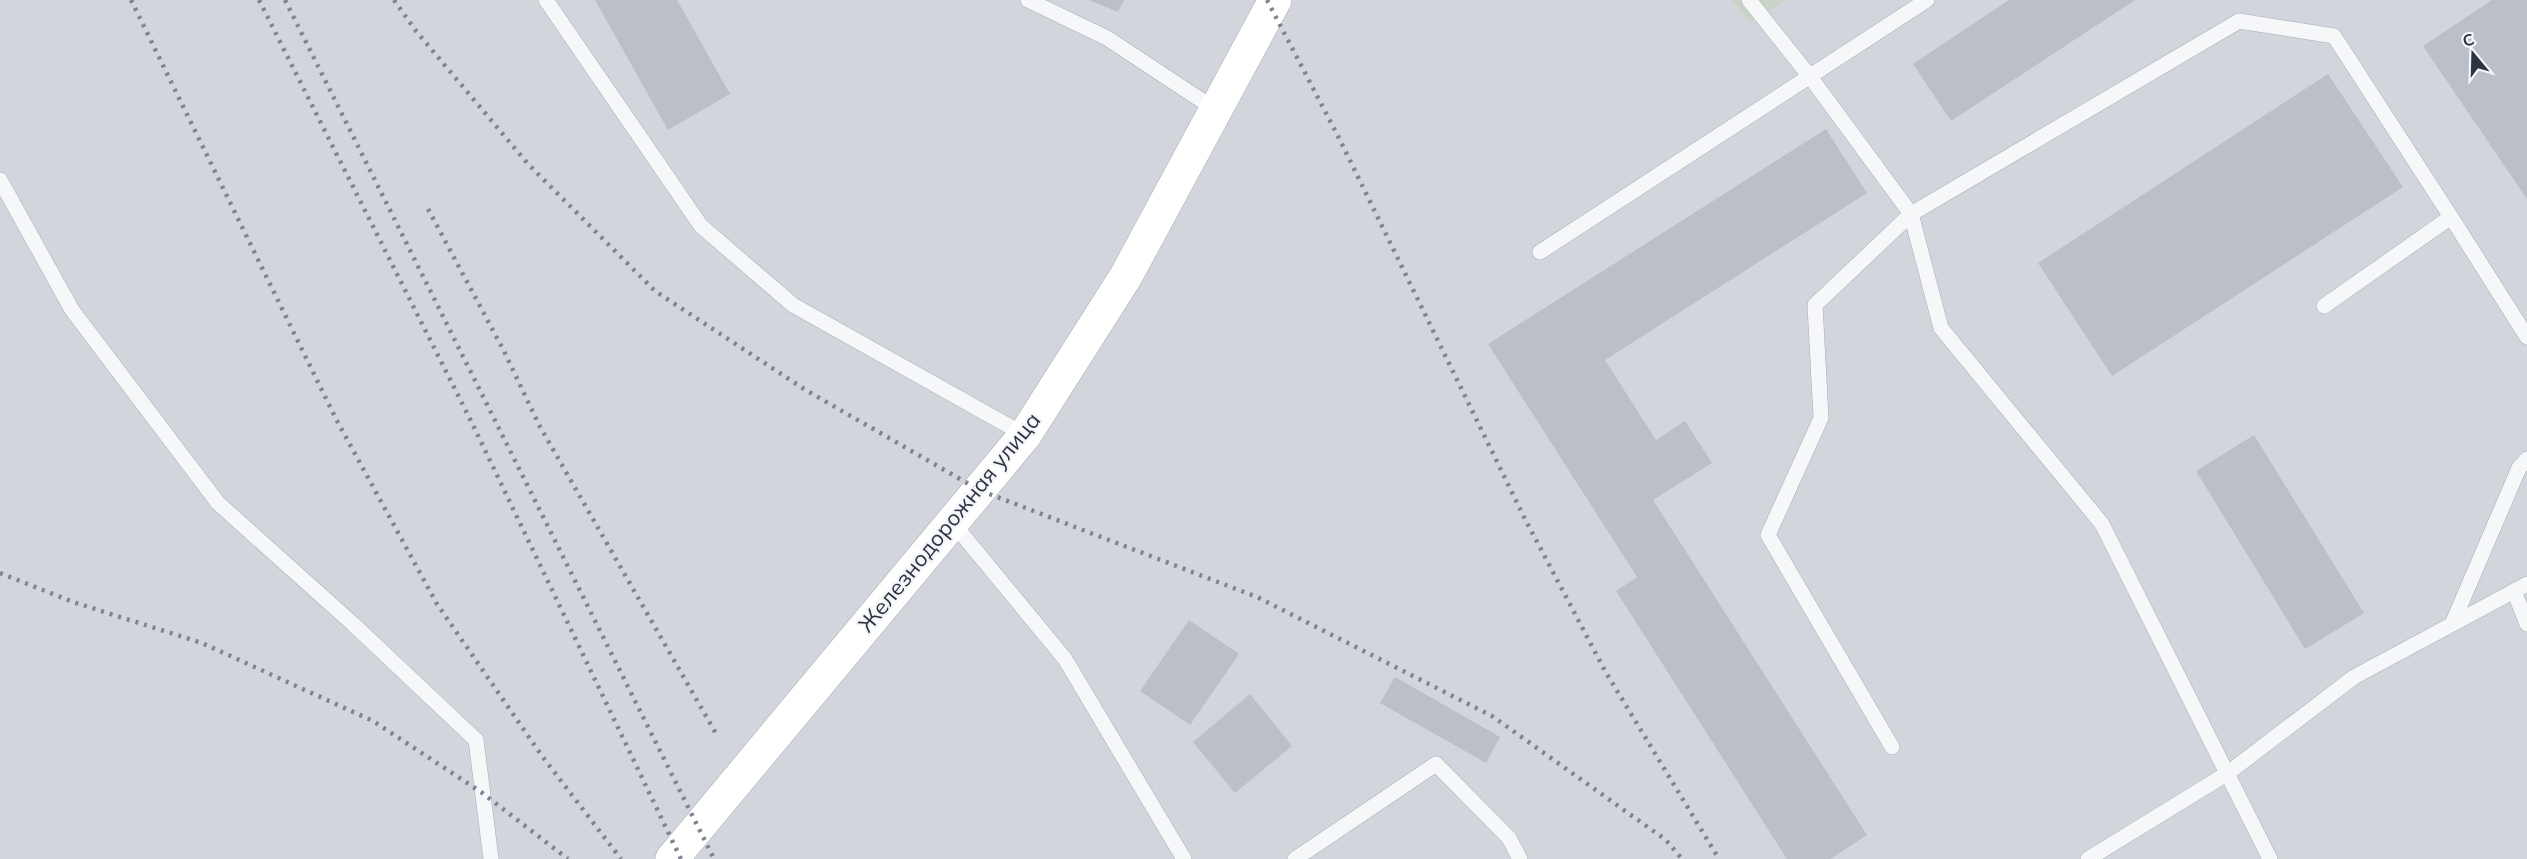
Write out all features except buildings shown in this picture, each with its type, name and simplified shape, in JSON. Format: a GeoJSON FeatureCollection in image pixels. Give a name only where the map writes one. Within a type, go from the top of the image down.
{"type":"FeatureCollection","features":[{"type":"Feature","properties":{"kind":"street","name":"Железнодорожная улица"},"geometry":{"type":"LineString","coordinates":[[672,859],[1025,435],[1126,276],[1275,0]]}},
{"type":"Feature","properties":{"kind":"lane"},"geometry":{"type":"LineString","coordinates":[[546,0],[701,226],[794,305],[1025,435]]}},
{"type":"Feature","properties":{"kind":"lane"},"geometry":{"type":"LineString","coordinates":[[1028,0],[1107,38],[1216,110]]}},
{"type":"Feature","properties":{"kind":"lane"},"geometry":{"type":"LineString","coordinates":[[1749,0],[1811,78],[1911,214],[1941,328],[2102,524],[2270,859]]}},
{"type":"Feature","properties":{"kind":"lane"},"geometry":{"type":"LineString","coordinates":[[1540,252],[1811,78],[1927,0]]}},
{"type":"Feature","properties":{"kind":"lane"},"geometry":{"type":"LineString","coordinates":[[1892,747],[1768,535],[1821,418],[1815,305],[1911,214],[2239,21],[2334,36],[2527,337]]}},
{"type":"Feature","properties":{"kind":"lane"},"geometry":{"type":"LineString","coordinates":[[0,180],[72,310],[218,503],[353,624],[476,740],[491,859]]}},
{"type":"Feature","properties":{"kind":"lane"},"geometry":{"type":"LineString","coordinates":[[2324,306],[2451,218]]}},
{"type":"Feature","properties":{"kind":"lane"},"geometry":{"type":"LineString","coordinates":[[2453,622],[2519,468],[2527,459]]}},
{"type":"Feature","properties":{"kind":"lane"},"geometry":{"type":"LineString","coordinates":[[952,522],[1065,659],[1184,859]]}},
{"type":"Feature","properties":{"kind":"lane"},"geometry":{"type":"LineString","coordinates":[[2088,859],[2228,773],[2354,677],[2520,587],[2527,624]]}},
{"type":"Feature","properties":{"kind":"lane"},"geometry":{"type":"LineString","coordinates":[[1295,859],[1436,764],[1509,838],[1520,859]]}},
{"type":"Feature","properties":{"kind":"shaded area"},"geometry":{"type":"Polygon","coordinates":[[[0,0],[1732,0],[1750,23],[1787,0],[2527,0],[2527,859],[0,859],[0,0]]]}},
{"type":"Feature","properties":{"kind":"green space"},"geometry":{"type":"Polygon","coordinates":[[[1732,0],[1787,0],[1750,23],[1732,0]]]}},
{"type":"Feature","properties":{"kind":"railway"},"geometry":{"type":"LineString","coordinates":[[131,0],[336,419],[437,604],[542,756],[621,859]]}},
{"type":"Feature","properties":{"kind":"railway"},"geometry":{"type":"LineString","coordinates":[[259,0],[471,421],[681,859]]}},
{"type":"Feature","properties":{"kind":"railway"},"geometry":{"type":"LineString","coordinates":[[285,0],[714,859]]}},
{"type":"Feature","properties":{"kind":"railway"},"geometry":{"type":"LineString","coordinates":[[394,0],[416,31],[528,164],[655,291],[804,389],[979,490],[1257,597],[1492,716],[1666,840],[1682,859]]}},
{"type":"Feature","properties":{"kind":"railway"},"geometry":{"type":"LineString","coordinates":[[1267,0],[1339,138],[1524,517],[1605,671],[1719,859]]}},
{"type":"Feature","properties":{"kind":"railway"},"geometry":{"type":"LineString","coordinates":[[428,209],[504,351],[539,425],[718,737]]}},
{"type":"Feature","properties":{"kind":"railway"},"geometry":{"type":"LineString","coordinates":[[0,573],[73,602],[202,643],[373,721],[481,792],[568,859]]}}]}
